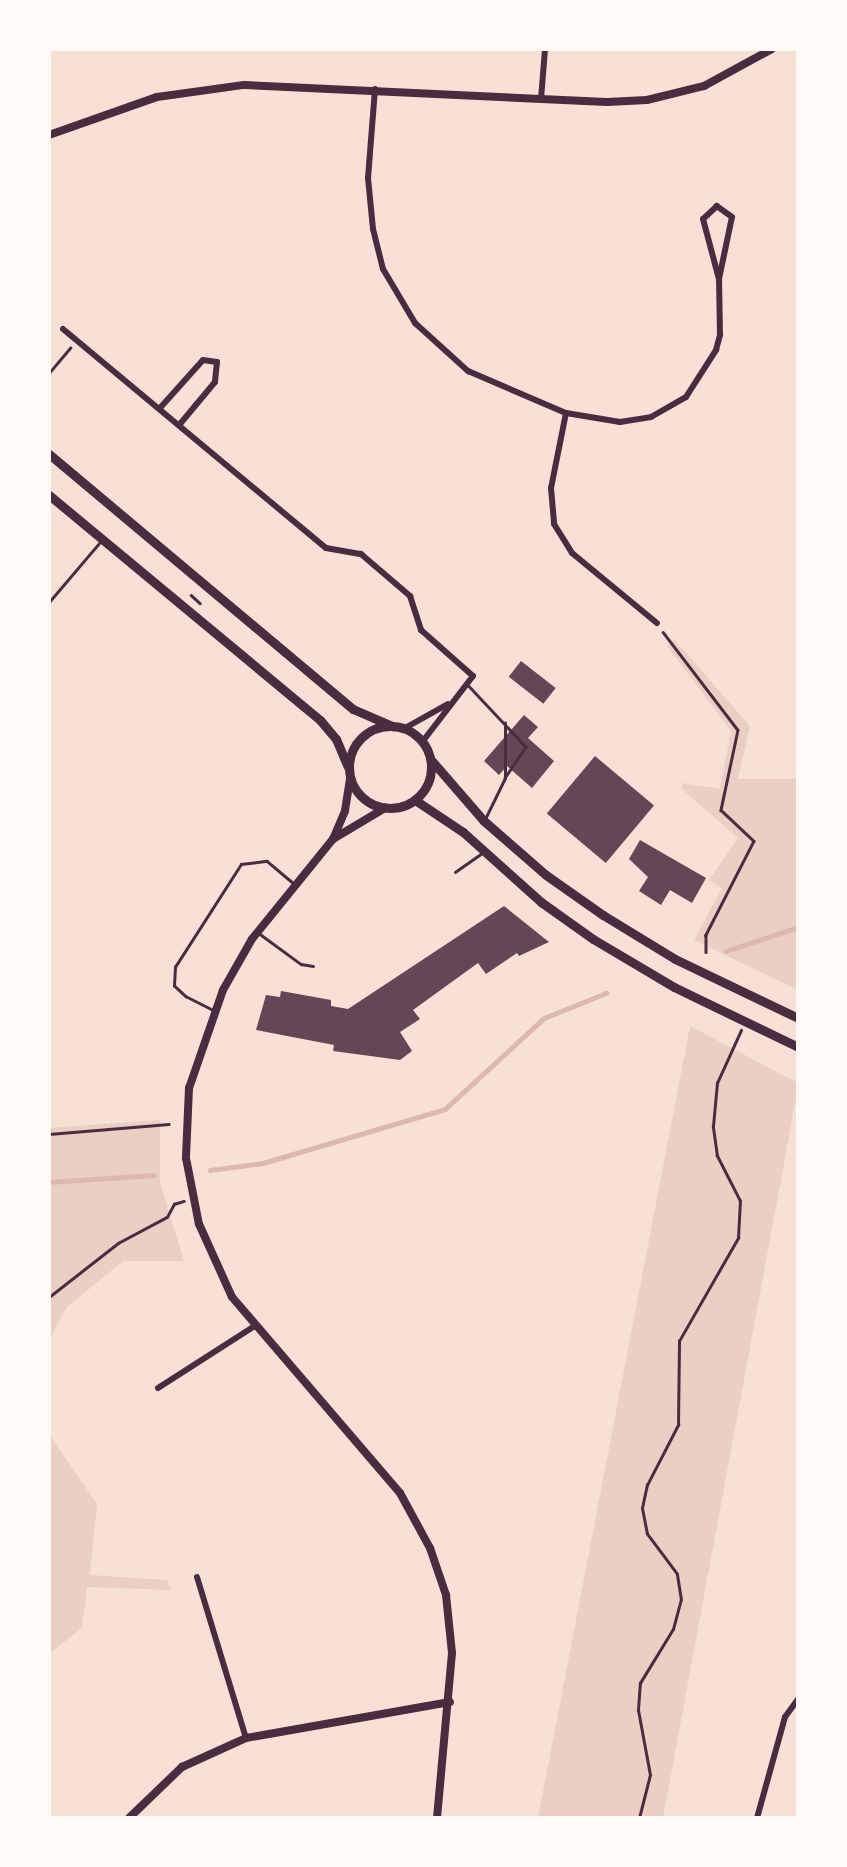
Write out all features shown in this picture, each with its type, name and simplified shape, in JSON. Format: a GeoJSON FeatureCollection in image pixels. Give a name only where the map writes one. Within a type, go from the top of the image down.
{"type":"FeatureCollection","features":[{"type":"Feature","properties":{"kind":"main road"},"geometry":{"type":"LineString","coordinates":[[49,454],[353,709],[392,726]]}},
{"type":"Feature","properties":{"kind":"main road"},"geometry":{"type":"LineString","coordinates":[[49,495],[320,720],[336,739],[350,779],[360,795],[384,808],[415,800],[429,783],[432,761]]}},
{"type":"Feature","properties":{"kind":"main road"},"geometry":{"type":"LineString","coordinates":[[348,767],[350,752],[359,740],[378,727],[405,728],[423,741],[432,761],[484,821],[546,875],[632,934],[798,1018]]}},
{"type":"Feature","properties":{"kind":"main road"},"geometry":{"type":"LineString","coordinates":[[415,800],[484,851],[541,902],[593,939],[674,987],[798,1047]]}},
{"type":"Feature","properties":{"kind":"street"},"geometry":{"type":"LineString","coordinates":[[541,99],[545,49]]}},
{"type":"Feature","properties":{"kind":"street"},"geometry":{"type":"LineString","coordinates":[[49,135],[123,106],[203,89],[288,85],[628,102],[665,96],[722,78],[772,49]]}},
{"type":"Feature","properties":{"kind":"street"},"geometry":{"type":"LineString","coordinates":[[375,89],[368,178],[370,212],[383,270],[398,298],[431,341],[468,371],[566,413],[636,421],[686,397],[716,350],[719,279],[732,217],[717,206],[703,219],[719,279]]}},
{"type":"Feature","properties":{"kind":"street"},"geometry":{"type":"LineString","coordinates":[[63,329],[326,548],[361,554],[410,596],[421,630],[473,676],[423,741]]}},
{"type":"Feature","properties":{"kind":"street"},"geometry":{"type":"LineString","coordinates":[[160,408],[203,360],[217,362],[215,382],[180,425]]}},
{"type":"Feature","properties":{"kind":"street"},"geometry":{"type":"LineString","coordinates":[[566,413],[551,488],[554,524],[572,553],[657,623]]}},
{"type":"Feature","properties":{"kind":"street"},"geometry":{"type":"LineString","coordinates":[[405,728],[452,701]]}},
{"type":"Feature","properties":{"kind":"street"},"geometry":{"type":"LineString","coordinates":[[350,779],[345,811],[333,839],[257,932],[214,1011],[194,1066],[187,1107],[191,1198],[213,1263],[253,1327],[400,1493],[419,1524],[442,1579],[449,1612],[450,1702],[437,1818]]}},
{"type":"Feature","properties":{"kind":"street"},"geometry":{"type":"LineString","coordinates":[[333,839],[384,808]]}},
{"type":"Feature","properties":{"kind":"street"},"geometry":{"type":"LineString","coordinates":[[158,1388],[253,1327]]}},
{"type":"Feature","properties":{"kind":"street"},"geometry":{"type":"LineString","coordinates":[[197,1577],[246,1738]]}},
{"type":"Feature","properties":{"kind":"street"},"geometry":{"type":"LineString","coordinates":[[757,1818],[785,1717],[798,1699]]}},
{"type":"Feature","properties":{"kind":"street"},"geometry":{"type":"LineString","coordinates":[[129,1818],[182,1767],[246,1738],[450,1702]]}},
{"type":"Feature","properties":{"kind":"lane"},"geometry":{"type":"LineString","coordinates":[[49,602],[103,540]]}},
{"type":"Feature","properties":{"kind":"lane"},"geometry":{"type":"LineString","coordinates":[[466,684],[526,747],[505,778],[484,821]]}},
{"type":"Feature","properties":{"kind":"lane"},"geometry":{"type":"LineString","coordinates":[[505,723],[505,778]]}},
{"type":"Feature","properties":{"kind":"lane"},"geometry":{"type":"LineString","coordinates":[[455,872],[484,851]]}},
{"type":"Feature","properties":{"kind":"lane"},"geometry":{"type":"LineString","coordinates":[[214,1011],[186,997],[174,985],[175,967],[241,864],[267,861],[294,884]]}},
{"type":"Feature","properties":{"kind":"lane"},"geometry":{"type":"LineString","coordinates":[[257,932],[301,964],[313,966]]}},
{"type":"Feature","properties":{"kind":"path"},"geometry":{"type":"LineString","coordinates":[[49,373],[77,340]]}},
{"type":"Feature","properties":{"kind":"path"},"geometry":{"type":"LineString","coordinates":[[191,595],[200,603]]}},
{"type":"Feature","properties":{"kind":"path"},"geometry":{"type":"LineString","coordinates":[[657,623],[738,730],[720,810],[754,841],[706,935],[706,952]]}},
{"type":"Feature","properties":{"kind":"path"},"geometry":{"type":"LineString","coordinates":[[639,1818],[650,1775],[638,1710],[640,1683],[673,1629],[681,1600],[677,1574],[647,1534],[642,1508],[647,1485],[678,1425],[678,1341],[738,1238],[740,1201],[717,1156],[713,1126],[717,1083],[745,1021]]}},
{"type":"Feature","properties":{"kind":"path"},"geometry":{"type":"LineString","coordinates":[[49,1134],[169,1124]]}},
{"type":"Feature","properties":{"kind":"path"},"geometry":{"type":"LineString","coordinates":[[49,1297],[118,1243],[167,1217],[174,1204],[191,1198]]}},
{"type":"Feature","properties":{"kind":"shaded area"},"geometry":{"type":"Polygon","coordinates":[[[674,639],[750,726],[738,779],[798,779],[798,990],[694,940],[722,888],[709,880],[738,838],[682,789],[682,783],[720,789],[731,731],[667,646],[674,639]]]}},
{"type":"Feature","properties":{"kind":"shaded area"},"geometry":{"type":"Polygon","coordinates":[[[690,1026],[798,1083],[798,1088],[663,1818],[538,1818],[690,1026]]]}},
{"type":"Feature","properties":{"kind":"shaded area"},"geometry":{"type":"Polygon","coordinates":[[[160,1120],[160,1182],[184,1261],[123,1261],[66,1308],[49,1341],[49,1128],[160,1120]]]}},
{"type":"Feature","properties":{"kind":"shaded area"},"geometry":{"type":"Polygon","coordinates":[[[49,1434],[97,1504],[90,1575],[167,1580],[171,1590],[87,1587],[82,1628],[49,1654],[49,1434]]]}},
{"type":"Feature","properties":{"kind":"building"},"geometry":{"type":"Polygon","coordinates":[[[521,661],[556,688],[543,704],[509,677],[521,661]]]}},
{"type":"Feature","properties":{"kind":"building"},"geometry":{"type":"Polygon","coordinates":[[[524,715],[538,727],[528,738],[554,761],[532,788],[507,766],[499,775],[484,761],[524,715]]]}},
{"type":"Feature","properties":{"kind":"building"},"geometry":{"type":"Polygon","coordinates":[[[595,756],[654,805],[606,863],[547,813],[595,756]]]}},
{"type":"Feature","properties":{"kind":"building"},"geometry":{"type":"Polygon","coordinates":[[[640,840],[706,878],[692,903],[670,890],[661,905],[639,891],[648,877],[629,859],[640,840]]]}},
{"type":"Feature","properties":{"kind":"building"},"geometry":{"type":"Polygon","coordinates":[[[504,906],[549,942],[519,956],[517,953],[486,974],[478,963],[413,1010],[420,1019],[400,1032],[412,1051],[400,1060],[333,1051],[334,1045],[256,1030],[266,995],[280,997],[281,991],[331,1000],[331,1006],[348,1009],[504,906]]]}},
{"type":"Feature","properties":{"kind":"waterway"},"geometry":{"type":"LineString","coordinates":[[726,951],[798,927]]}},
{"type":"Feature","properties":{"kind":"waterway"},"geometry":{"type":"LineString","coordinates":[[210,1170],[263,1163],[445,1109],[544,1018],[606,993]]}},
{"type":"Feature","properties":{"kind":"waterway"},"geometry":{"type":"LineString","coordinates":[[49,1182],[154,1175]]}}]}
